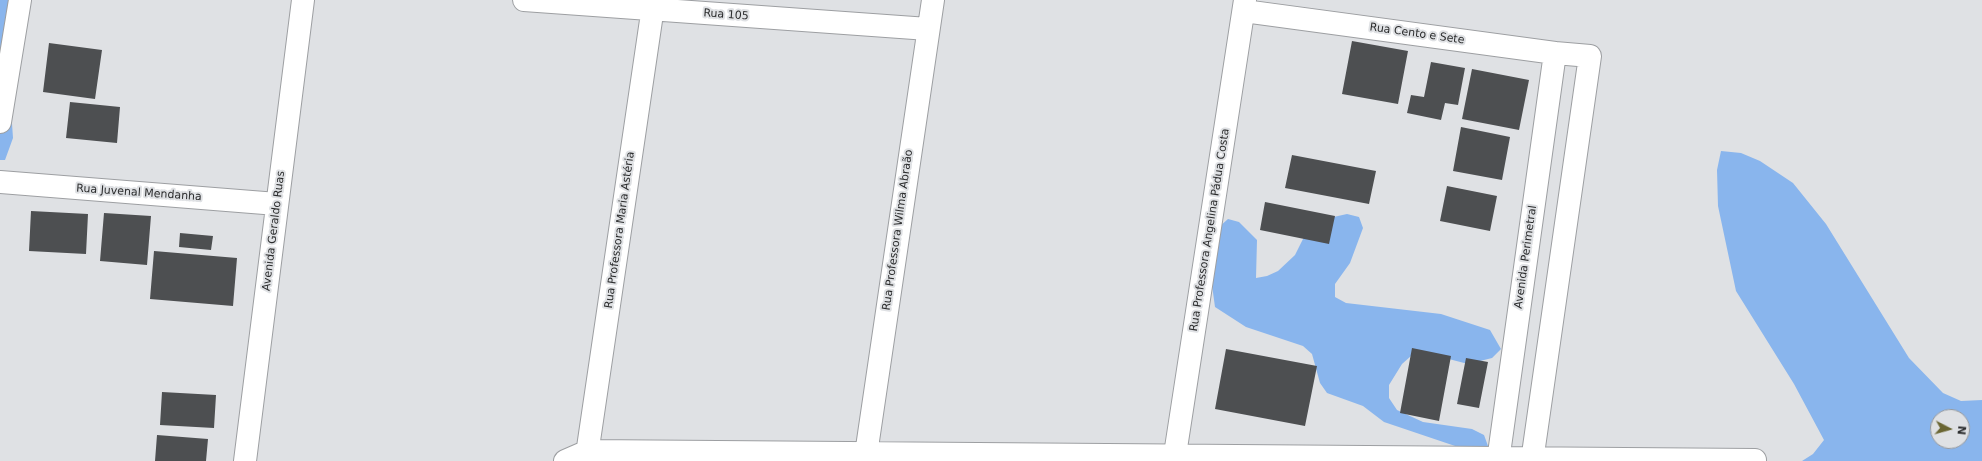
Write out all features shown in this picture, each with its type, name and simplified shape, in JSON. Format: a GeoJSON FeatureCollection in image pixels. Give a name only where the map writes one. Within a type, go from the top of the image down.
{"type":"FeatureCollection","features":[{"type":"Feature","properties":{"kind":"street"},"geometry":{"type":"LineString","coordinates":[[0,122],[20,0]]}},
{"type":"Feature","properties":{"kind":"street","name":"Avenida Geraldo Ruas"},"geometry":{"type":"LineString","coordinates":[[244,461],[303,0]]}},
{"type":"Feature","properties":{"kind":"street","name":"Rua 105"},"geometry":{"type":"LineString","coordinates":[[524,0],[653,5],[928,29]]}},
{"type":"Feature","properties":{"kind":"street","name":"Rua Professora Wilma Abraão"},"geometry":{"type":"LineString","coordinates":[[865,457],[932,0]]}},
{"type":"Feature","properties":{"kind":"street","name":"Rua Professora Maria Astéria"},"geometry":{"type":"LineString","coordinates":[[587,456],[653,5]]}},
{"type":"Feature","properties":{"kind":"street","name":"Rua Cento e Sete"},"geometry":{"type":"LineString","coordinates":[[1245,5],[1555,53],[1590,56],[1532,459]]}},
{"type":"Feature","properties":{"kind":"street","name":"Rua Professora Angelina Pádua Costa"},"geometry":{"type":"LineString","coordinates":[[1174,458],[1245,5]]}},
{"type":"Feature","properties":{"kind":"street","name":"Avenida Perimetral"},"geometry":{"type":"LineString","coordinates":[[1498,459],[1555,53]]}},
{"type":"Feature","properties":{"kind":"street","name":"Rua Juvenal Mendanha"},"geometry":{"type":"LineString","coordinates":[[0,182],[277,204]]}},
{"type":"Feature","properties":{"kind":"street"},"geometry":{"type":"LineString","coordinates":[[565,461],[587,456],[1755,460]]}},
{"type":"Feature","properties":{"kind":"shaded area"},"geometry":{"type":"Polygon","coordinates":[[[0,0],[28,0],[10,94],[13,138],[5,160],[0,160],[0,0]]]}},
{"type":"Feature","properties":{"kind":"shaded area"},"geometry":{"type":"Polygon","coordinates":[[[1721,151],[1741,153],[1760,161],[1793,183],[1826,224],[1909,358],[1943,393],[1961,401],[1982,400],[1982,461],[1802,461],[1813,454],[1824,440],[1794,384],[1736,291],[1718,206],[1717,170],[1721,151]]]}},
{"type":"Feature","properties":{"kind":"shaded area"},"geometry":{"type":"Polygon","coordinates":[[[1347,214],[1359,217],[1363,228],[1350,263],[1335,284],[1335,297],[1346,303],[1441,314],[1490,330],[1501,349],[1492,358],[1468,364],[1422,352],[1411,356],[1402,364],[1389,385],[1389,398],[1397,410],[1423,422],[1472,429],[1484,435],[1488,446],[1476,451],[1464,449],[1384,422],[1363,406],[1327,393],[1320,383],[1312,354],[1303,346],[1246,327],[1215,307],[1211,278],[1219,227],[1228,219],[1239,222],[1257,240],[1256,278],[1267,276],[1278,271],[1295,255],[1307,231],[1329,218],[1347,214]]]}},
{"type":"Feature","properties":{"kind":"building"},"geometry":{"type":"Polygon","coordinates":[[[1352,41],[1408,51],[1398,104],[1342,94],[1352,41]]]}},
{"type":"Feature","properties":{"kind":"building"},"geometry":{"type":"Polygon","coordinates":[[[49,43],[102,50],[95,99],[43,92],[49,43]]]}},
{"type":"Feature","properties":{"kind":"building"},"geometry":{"type":"Polygon","coordinates":[[[1431,62],[1465,68],[1458,105],[1445,103],[1441,120],[1407,113],[1411,95],[1424,97],[1431,62]]]}},
{"type":"Feature","properties":{"kind":"building"},"geometry":{"type":"Polygon","coordinates":[[[1472,69],[1529,80],[1519,130],[1462,119],[1472,69]]]}},
{"type":"Feature","properties":{"kind":"building"},"geometry":{"type":"Polygon","coordinates":[[[70,102],[120,107],[117,143],[66,138],[70,102]]]}},
{"type":"Feature","properties":{"kind":"building"},"geometry":{"type":"Polygon","coordinates":[[[1461,127],[1510,137],[1502,180],[1453,171],[1461,127]]]}},
{"type":"Feature","properties":{"kind":"building"},"geometry":{"type":"Polygon","coordinates":[[[1292,155],[1376,171],[1369,204],[1285,188],[1292,155]]]}},
{"type":"Feature","properties":{"kind":"building"},"geometry":{"type":"Polygon","coordinates":[[[1447,186],[1497,196],[1490,231],[1440,221],[1447,186]]]}},
{"type":"Feature","properties":{"kind":"building"},"geometry":{"type":"Polygon","coordinates":[[[1265,202],[1335,216],[1329,244],[1260,230],[1265,202]]]}},
{"type":"Feature","properties":{"kind":"building"},"geometry":{"type":"Polygon","coordinates":[[[31,211],[88,214],[86,254],[29,251],[31,211]]]}},
{"type":"Feature","properties":{"kind":"building"},"geometry":{"type":"Polygon","coordinates":[[[104,213],[151,216],[147,265],[100,261],[104,213]]]}},
{"type":"Feature","properties":{"kind":"building"},"geometry":{"type":"Polygon","coordinates":[[[180,233],[213,236],[211,250],[179,247],[180,233]]]}},
{"type":"Feature","properties":{"kind":"building"},"geometry":{"type":"Polygon","coordinates":[[[154,251],[237,258],[233,306],[150,299],[154,251]]]}},
{"type":"Feature","properties":{"kind":"building"},"geometry":{"type":"Polygon","coordinates":[[[1412,348],[1451,356],[1439,421],[1400,413],[1412,348]]]}},
{"type":"Feature","properties":{"kind":"building"},"geometry":{"type":"Polygon","coordinates":[[[1226,349],[1317,366],[1305,426],[1215,409],[1226,349]]]}},
{"type":"Feature","properties":{"kind":"building"},"geometry":{"type":"Polygon","coordinates":[[[1466,358],[1488,362],[1479,408],[1457,404],[1466,358]]]}},
{"type":"Feature","properties":{"kind":"building"},"geometry":{"type":"Polygon","coordinates":[[[162,392],[216,395],[214,428],[160,425],[162,392]]]}},
{"type":"Feature","properties":{"kind":"building"},"geometry":{"type":"Polygon","coordinates":[[[157,435],[208,439],[206,461],[155,461],[157,435]]]}}]}
